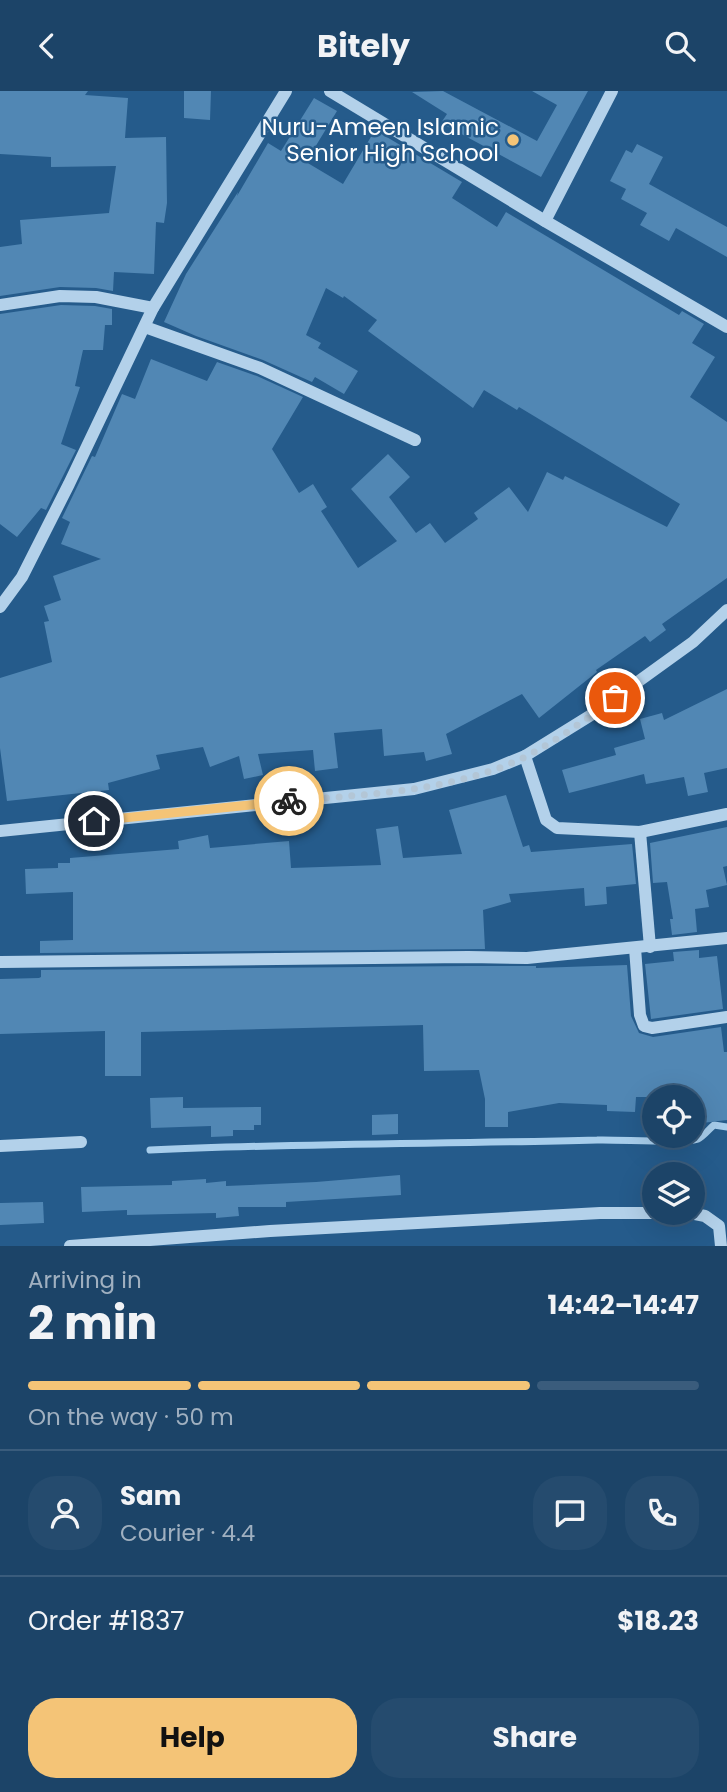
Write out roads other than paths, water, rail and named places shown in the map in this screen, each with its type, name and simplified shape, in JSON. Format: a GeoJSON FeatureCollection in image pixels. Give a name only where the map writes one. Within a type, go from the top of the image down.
{"type":"FeatureCollection","features":[{"type":"Feature","properties":{"kind":"street"},"geometry":{"type":"LineString","coordinates":[[0,607],[22,577],[153,308],[286,91]]}},
{"type":"Feature","properties":{"kind":"street"},"geometry":{"type":"LineString","coordinates":[[330,91],[727,327]]}},
{"type":"Feature","properties":{"kind":"street"},"geometry":{"type":"LineString","coordinates":[[545,221],[612,91]]}},
{"type":"Feature","properties":{"kind":"street"},"geometry":{"type":"LineString","coordinates":[[0,305],[72,296],[96,297],[153,308]]}},
{"type":"Feature","properties":{"kind":"street"},"geometry":{"type":"LineString","coordinates":[[145,327],[260,368],[415,440]]}},
{"type":"Feature","properties":{"kind":"street"},"geometry":{"type":"LineString","coordinates":[[0,831],[414,789],[480,773],[526,757],[596,712],[693,642],[727,610]]}},
{"type":"Feature","properties":{"kind":"street"},"geometry":{"type":"LineString","coordinates":[[526,757],[546,820],[557,828],[640,832],[727,814]]}},
{"type":"Feature","properties":{"kind":"street"},"geometry":{"type":"LineString","coordinates":[[640,832],[650,947]]}},
{"type":"Feature","properties":{"kind":"street"},"geometry":{"type":"LineString","coordinates":[[0,962],[527,958],[727,938]]}},
{"type":"Feature","properties":{"kind":"street"},"geometry":{"type":"LineString","coordinates":[[635,948],[640,1015],[644,1026],[652,1028],[727,1017]]}},
{"type":"Feature","properties":{"kind":"street"},"geometry":{"type":"LineString","coordinates":[[0,1146],[81,1142]]}},
{"type":"Feature","properties":{"kind":"street"},"geometry":{"type":"LineString","coordinates":[[70,1246],[270,1231],[600,1213],[690,1213],[705,1216],[719,1226],[721,1246]]}},
{"type":"Feature","properties":{"kind":"waterway"},"geometry":{"type":"LineString","coordinates":[[150,1150],[597,1140],[680,1141],[698,1139],[714,1125],[727,1127]]}},
{"type":"Feature","properties":{"kind":"place","name":"Nuru-Ameen Islamic Senior High School"},"geometry":{"type":"Point","coordinates":[513,140]}}]}
